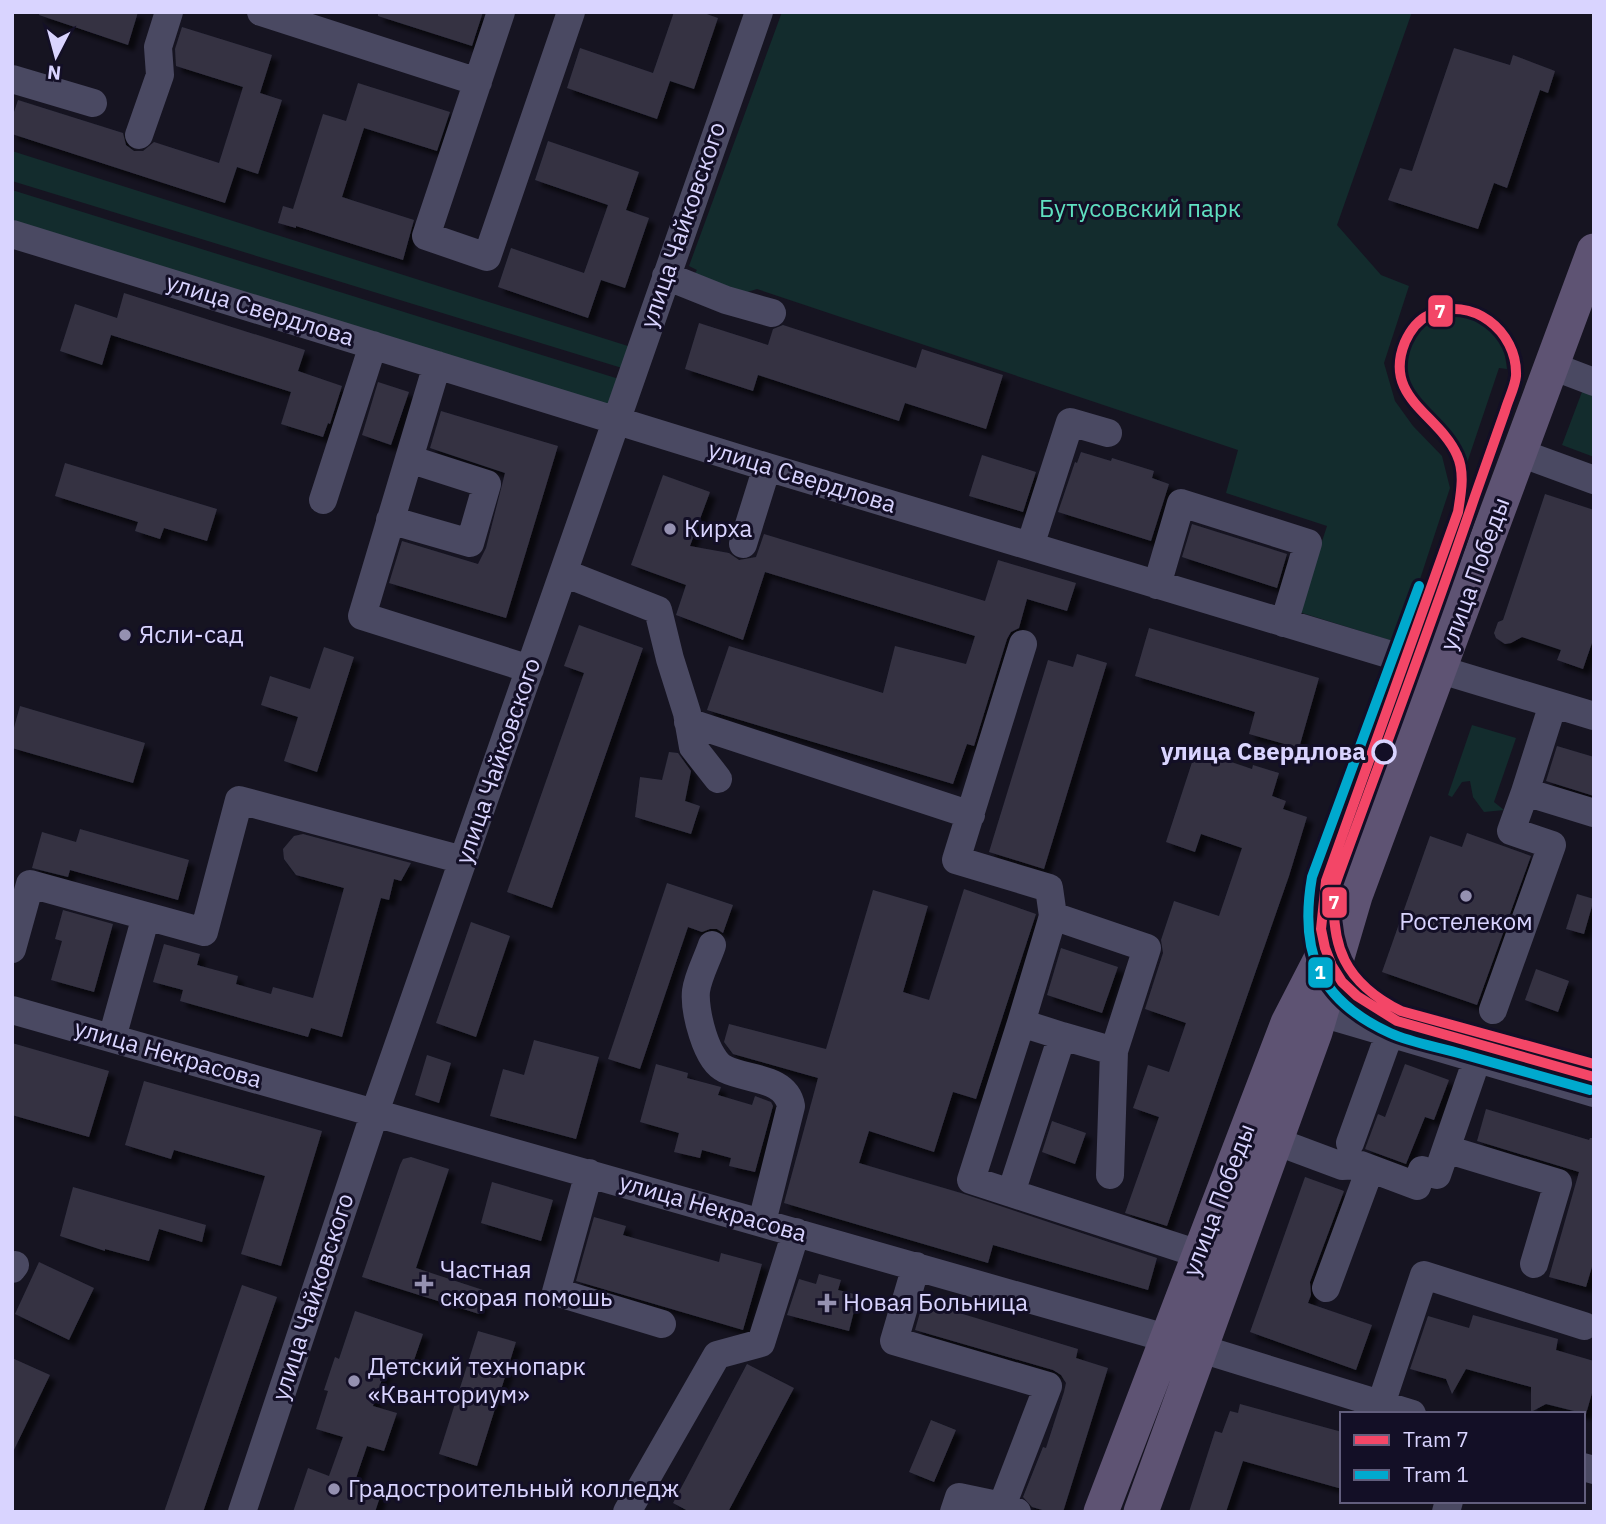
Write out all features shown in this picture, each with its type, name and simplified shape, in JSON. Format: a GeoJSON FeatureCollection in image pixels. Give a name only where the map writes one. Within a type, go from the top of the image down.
{"type":"FeatureCollection","features":[{"type":"Feature","properties":{"kind":"main road","name":"улица Победы"},"geometry":{"type":"LineString","coordinates":[[1140,1512],[1275,1141],[1308,1010],[1355,896],[1594,251]]}},
{"type":"Feature","properties":{"kind":"main road","name":"улица Победы"},"geometry":{"type":"LineString","coordinates":[[1101,1512],[1288,1023],[1308,1010]]}},
{"type":"Feature","properties":{"kind":"street"},"geometry":{"type":"LineString","coordinates":[[139,135],[160,75],[158,47],[169,12]]}},
{"type":"Feature","properties":{"kind":"street"},"geometry":{"type":"LineString","coordinates":[[261,12],[478,82]]}},
{"type":"Feature","properties":{"kind":"street"},"geometry":{"type":"LineString","coordinates":[[501,12],[426,236],[487,257],[571,12]]}},
{"type":"Feature","properties":{"kind":"street","name":"улица Чайковского"},"geometry":{"type":"LineString","coordinates":[[242,1512],[375,1112],[759,12]]}},
{"type":"Feature","properties":{"kind":"street"},"geometry":{"type":"LineString","coordinates":[[12,79],[93,103]]}},
{"type":"Feature","properties":{"kind":"street","name":"улица Свердлова"},"geometry":{"type":"LineString","coordinates":[[12,234],[767,467],[1594,716]]}},
{"type":"Feature","properties":{"kind":"street"},"geometry":{"type":"LineString","coordinates":[[666,276],[726,300],[772,313]]}},
{"type":"Feature","properties":{"kind":"street"},"geometry":{"type":"LineString","coordinates":[[323,500],[373,345]]}},
{"type":"Feature","properties":{"kind":"street"},"geometry":{"type":"LineString","coordinates":[[437,365],[362,616],[530,669]]}},
{"type":"Feature","properties":{"kind":"street"},"geometry":{"type":"LineString","coordinates":[[1552,366],[1594,382]]}},
{"type":"Feature","properties":{"kind":"street"},"geometry":{"type":"LineString","coordinates":[[1030,546],[1070,422],[1108,433]]}},
{"type":"Feature","properties":{"kind":"street"},"geometry":{"type":"LineString","coordinates":[[1520,453],[1594,480]]}},
{"type":"Feature","properties":{"kind":"street"},"geometry":{"type":"LineString","coordinates":[[390,520],[470,543],[487,484],[408,459]]}},
{"type":"Feature","properties":{"kind":"street"},"geometry":{"type":"LineString","coordinates":[[743,544],[767,467]]}},
{"type":"Feature","properties":{"kind":"street"},"geometry":{"type":"LineString","coordinates":[[1157,585],[1181,503],[1308,543],[1284,623]]}},
{"type":"Feature","properties":{"kind":"street"},"geometry":{"type":"LineString","coordinates":[[564,573],[658,610],[693,747],[718,779]]}},
{"type":"Feature","properties":{"kind":"street"},"geometry":{"type":"LineString","coordinates":[[1023,644],[956,859],[1049,888],[1053,916],[971,1180],[1199,1254]]}},
{"type":"Feature","properties":{"kind":"street"},"geometry":{"type":"LineString","coordinates":[[1493,1010],[1552,845],[1511,831],[1552,704]]}},
{"type":"Feature","properties":{"kind":"street"},"geometry":{"type":"LineString","coordinates":[[688,722],[971,815]]}},
{"type":"Feature","properties":{"kind":"street"},"geometry":{"type":"LineString","coordinates":[[1524,792],[1594,813]]}},
{"type":"Feature","properties":{"kind":"street"},"geometry":{"type":"LineString","coordinates":[[12,949],[30,884],[204,932],[239,800],[463,860]]}},
{"type":"Feature","properties":{"kind":"street"},"geometry":{"type":"LineString","coordinates":[[113,1038],[146,916]]}},
{"type":"Feature","properties":{"kind":"street"},"geometry":{"type":"LineString","coordinates":[[1053,916],[1147,948],[1114,1051],[1110,1175]]}},
{"type":"Feature","properties":{"kind":"street"},"geometry":{"type":"LineString","coordinates":[[712,945],[696,989],[697,1012],[711,1057],[724,1069],[772,1084],[783,1089],[790,1097],[791,1106],[761,1222]]}},
{"type":"Feature","properties":{"kind":"street","name":"улица Некрасова"},"geometry":{"type":"LineString","coordinates":[[12,1010],[1166,1338],[1406,1412]]}},
{"type":"Feature","properties":{"kind":"street"},"geometry":{"type":"LineString","coordinates":[[1308,1010],[1475,1065]]}},
{"type":"Feature","properties":{"kind":"street"},"geometry":{"type":"LineString","coordinates":[[1021,1023],[1114,1051]]}},
{"type":"Feature","properties":{"kind":"street"},"geometry":{"type":"LineString","coordinates":[[1359,1025],[1355,1037],[1385,1046],[1594,1093]]}},
{"type":"Feature","properties":{"kind":"street"},"geometry":{"type":"LineString","coordinates":[[1011,1193],[1062,1036]]}},
{"type":"Feature","properties":{"kind":"street"},"geometry":{"type":"LineString","coordinates":[[1350,1143],[1385,1046]]}},
{"type":"Feature","properties":{"kind":"street"},"geometry":{"type":"LineString","coordinates":[[1275,1141],[1342,1166],[1361,1166],[1417,1186],[1422,1170],[1437,1175],[1475,1065]]}},
{"type":"Feature","properties":{"kind":"street"},"geometry":{"type":"LineString","coordinates":[[1446,1149],[1558,1183],[1534,1264]]}},
{"type":"Feature","properties":{"kind":"street"},"geometry":{"type":"LineString","coordinates":[[1326,1288],[1370,1169]]}},
{"type":"Feature","properties":{"kind":"street"},"geometry":{"type":"LineString","coordinates":[[589,1173],[556,1292],[662,1324]]}},
{"type":"Feature","properties":{"kind":"street"},"geometry":{"type":"LineString","coordinates":[[627,1512],[717,1355],[761,1343],[796,1232]]}},
{"type":"Feature","properties":{"kind":"street"},"geometry":{"type":"LineString","coordinates":[[916,1266],[894,1341],[1048,1385],[1009,1509],[959,1496],[954,1512]]}},
{"type":"Feature","properties":{"kind":"street"},"geometry":{"type":"LineString","coordinates":[[1381,1404],[1424,1275],[1584,1326]]}},
{"type":"Feature","properties":{"kind":"green space","name":"Бутусовский парк"},"geometry":{"type":"Polygon","coordinates":[[[782,12],[1412,12],[1337,225],[1381,275],[1409,286],[1384,363],[1395,401],[1413,426],[1442,456],[1450,488],[1399,643],[1299,612],[1327,526],[1226,493],[1238,450],[757,289],[741,294],[685,289],[697,270],[689,266],[782,12]]]}},
{"type":"Feature","properties":{"kind":"green space"},"geometry":{"type":"Polygon","coordinates":[[[12,151],[631,347],[622,368],[12,181],[12,151]]]}},
{"type":"Feature","properties":{"kind":"green space"},"geometry":{"type":"Polygon","coordinates":[[[12,190],[619,379],[607,409],[12,226],[12,190]]]}},
{"type":"Feature","properties":{"kind":"green space"},"geometry":{"type":"Polygon","coordinates":[[[1451,313],[1475,318],[1492,328],[1502,344],[1507,369],[1499,368],[1466,466],[1460,448],[1450,433],[1413,395],[1406,380],[1404,364],[1410,343],[1421,326],[1437,316],[1451,313]]]}},
{"type":"Feature","properties":{"kind":"green space"},"geometry":{"type":"Polygon","coordinates":[[[1594,360],[1594,457],[1562,445],[1594,360]]]}},
{"type":"Feature","properties":{"kind":"green space"},"geometry":{"type":"Polygon","coordinates":[[[1472,725],[1516,738],[1494,802],[1504,810],[1484,812],[1473,797],[1470,781],[1462,782],[1452,797],[1448,795],[1472,725]]]}},
{"type":"Feature","properties":{"kind":"building"},"geometry":{"type":"Polygon","coordinates":[[[40,12],[138,12],[128,45],[39,15],[40,12]]]}},
{"type":"Feature","properties":{"kind":"building"},"geometry":{"type":"Polygon","coordinates":[[[378,12],[483,12],[472,46],[378,16],[378,12]]]}},
{"type":"Feature","properties":{"kind":"building"},"geometry":{"type":"Polygon","coordinates":[[[674,12],[701,12],[718,18],[694,89],[670,81],[657,119],[567,88],[580,48],[653,73],[674,12]]]}},
{"type":"Feature","properties":{"kind":"building"},"geometry":{"type":"Polygon","coordinates":[[[182,27],[272,55],[260,93],[282,100],[258,174],[237,167],[225,203],[12,134],[12,118],[18,100],[123,133],[126,145],[134,151],[143,151],[154,142],[219,163],[243,87],[176,66],[175,49],[182,27]]]}},
{"type":"Feature","properties":{"kind":"building"},"geometry":{"type":"Polygon","coordinates":[[[1454,48],[1510,65],[1513,55],[1555,71],[1548,93],[1540,90],[1507,188],[1494,183],[1478,229],[1388,200],[1400,168],[1412,171],[1454,48]]]}},
{"type":"Feature","properties":{"kind":"building"},"geometry":{"type":"Polygon","coordinates":[[[358,83],[450,112],[437,151],[364,128],[342,197],[414,220],[403,260],[296,226],[278,223],[283,206],[293,209],[323,114],[346,121],[358,83]]]}},
{"type":"Feature","properties":{"kind":"building"},"geometry":{"type":"Polygon","coordinates":[[[548,141],[639,172],[626,210],[649,218],[625,288],[601,280],[588,318],[498,287],[511,248],[584,273],[608,205],[535,180],[548,141]]]}},
{"type":"Feature","properties":{"kind":"building"},"geometry":{"type":"Polygon","coordinates":[[[124,293],[305,350],[298,371],[342,386],[323,437],[281,424],[291,392],[111,335],[102,365],[60,351],[75,304],[117,318],[124,293]]]}},
{"type":"Feature","properties":{"kind":"building"},"geometry":{"type":"Polygon","coordinates":[[[699,323],[768,345],[773,329],[783,325],[916,368],[922,349],[1003,375],[986,429],[905,403],[899,421],[758,375],[753,391],[685,369],[699,323]]]}},
{"type":"Feature","properties":{"kind":"building"},"geometry":{"type":"Polygon","coordinates":[[[378,382],[409,392],[391,445],[362,435],[378,382]]]}},
{"type":"Feature","properties":{"kind":"building"},"geometry":{"type":"Polygon","coordinates":[[[441,411],[558,446],[506,618],[389,583],[402,541],[478,564],[486,548],[505,473],[430,448],[441,411]]]}},
{"type":"Feature","properties":{"kind":"building"},"geometry":{"type":"Polygon","coordinates":[[[1081,452],[1154,471],[1152,478],[1169,484],[1151,541],[1058,512],[1081,452]]]}},
{"type":"Feature","properties":{"kind":"building"},"geometry":{"type":"Polygon","coordinates":[[[982,455],[1036,472],[1023,512],[969,496],[982,455]]]}},
{"type":"Feature","properties":{"kind":"building"},"geometry":{"type":"Polygon","coordinates":[[[65,463],[217,509],[207,541],[164,528],[160,539],[135,531],[138,522],[55,496],[65,463]]]}},
{"type":"Feature","properties":{"kind":"building"},"geometry":{"type":"Polygon","coordinates":[[[663,475],[710,492],[690,546],[729,553],[739,560],[756,557],[764,534],[985,601],[998,560],[1076,583],[1067,611],[1027,599],[1019,628],[1011,632],[1007,639],[974,746],[967,744],[953,784],[707,710],[729,646],[883,693],[895,646],[966,664],[975,636],[765,572],[743,640],[676,615],[686,585],[631,565],[663,475]]]}},
{"type":"Feature","properties":{"kind":"building"},"geometry":{"type":"Polygon","coordinates":[[[1545,494],[1594,510],[1594,637],[1583,669],[1557,660],[1561,650],[1522,637],[1505,644],[1496,638],[1494,633],[1498,622],[1503,620],[1545,494]]]}},
{"type":"Feature","properties":{"kind":"building"},"geometry":{"type":"Polygon","coordinates":[[[1192,524],[1287,554],[1277,588],[1182,557],[1192,524]]]}},
{"type":"Feature","properties":{"kind":"building"},"geometry":{"type":"Polygon","coordinates":[[[579,625],[643,648],[552,908],[507,892],[584,673],[564,666],[579,625]]]}},
{"type":"Feature","properties":{"kind":"building"},"geometry":{"type":"Polygon","coordinates":[[[1149,628],[1319,678],[1299,748],[1249,734],[1255,712],[1135,676],[1149,628]]]}},
{"type":"Feature","properties":{"kind":"building"},"geometry":{"type":"Polygon","coordinates":[[[324,647],[354,657],[317,772],[284,761],[298,717],[261,705],[270,676],[310,689],[324,647]]]}},
{"type":"Feature","properties":{"kind":"building"},"geometry":{"type":"Polygon","coordinates":[[[1077,654],[1107,663],[1044,869],[989,852],[1048,660],[1073,667],[1077,654]]]}},
{"type":"Feature","properties":{"kind":"building"},"geometry":{"type":"Polygon","coordinates":[[[20,706],[145,743],[133,783],[12,748],[12,735],[20,706]]]}},
{"type":"Feature","properties":{"kind":"building"},"geometry":{"type":"Polygon","coordinates":[[[1557,746],[1594,757],[1594,796],[1546,781],[1557,746]]]}},
{"type":"Feature","properties":{"kind":"building"},"geometry":{"type":"Polygon","coordinates":[[[1196,750],[1252,769],[1253,765],[1279,773],[1272,796],[1286,801],[1283,809],[1307,817],[1167,1226],[1125,1213],[1159,1117],[1133,1108],[1148,1065],[1169,1072],[1186,1023],[1145,1009],[1163,953],[1161,940],[1174,901],[1219,916],[1242,848],[1201,834],[1195,852],[1166,842],[1196,750]]]}},
{"type":"Feature","properties":{"kind":"building"},"geometry":{"type":"Polygon","coordinates":[[[669,752],[678,753],[691,771],[685,801],[700,806],[691,834],[635,817],[640,777],[662,780],[669,752]]]}},
{"type":"Feature","properties":{"kind":"building"},"geometry":{"type":"Polygon","coordinates":[[[80,829],[189,860],[178,900],[70,870],[68,877],[32,868],[42,832],[76,842],[80,829]]]}},
{"type":"Feature","properties":{"kind":"building","name":"Ростелеком"},"geometry":{"type":"Polygon","coordinates":[[[1467,833],[1531,856],[1477,1005],[1382,972],[1430,836],[1462,847],[1467,833]]]}},
{"type":"Feature","properties":{"kind":"building"},"geometry":{"type":"Polygon","coordinates":[[[303,834],[411,863],[401,881],[394,879],[389,900],[381,898],[342,1037],[311,1028],[308,1037],[180,1001],[183,990],[153,982],[164,944],[200,954],[197,965],[238,976],[236,984],[271,994],[273,987],[313,998],[344,888],[296,875],[284,859],[283,849],[294,836],[303,834]]]}},
{"type":"Feature","properties":{"kind":"building"},"geometry":{"type":"Polygon","coordinates":[[[667,883],[733,905],[723,933],[717,929],[702,932],[688,927],[640,1069],[608,1059],[667,883]]]}},
{"type":"Feature","properties":{"kind":"building"},"geometry":{"type":"Polygon","coordinates":[[[964,889],[1036,914],[976,1099],[953,1092],[934,1152],[869,1131],[859,1163],[961,1193],[1157,1258],[1148,1290],[993,1245],[988,1263],[784,1203],[818,1078],[733,1054],[724,1042],[729,1024],[826,1049],[873,890],[928,906],[903,992],[929,1000],[964,889]]]}},
{"type":"Feature","properties":{"kind":"building"},"geometry":{"type":"Polygon","coordinates":[[[1577,894],[1594,899],[1584,934],[1566,929],[1577,894]]]}},
{"type":"Feature","properties":{"kind":"building"},"geometry":{"type":"Polygon","coordinates":[[[63,910],[113,924],[94,992],[51,980],[62,941],[55,939],[63,910]]]}},
{"type":"Feature","properties":{"kind":"building"},"geometry":{"type":"Polygon","coordinates":[[[471,922],[510,936],[476,1037],[436,1023],[471,922]]]}},
{"type":"Feature","properties":{"kind":"building"},"geometry":{"type":"Polygon","coordinates":[[[1061,948],[1118,967],[1102,1013],[1047,995],[1061,948]]]}},
{"type":"Feature","properties":{"kind":"building"},"geometry":{"type":"Polygon","coordinates":[[[1536,969],[1569,981],[1558,1012],[1525,1000],[1536,969]]]}},
{"type":"Feature","properties":{"kind":"building"},"geometry":{"type":"Polygon","coordinates":[[[534,1040],[599,1057],[576,1139],[490,1116],[503,1069],[524,1075],[534,1040]]]}},
{"type":"Feature","properties":{"kind":"building"},"geometry":{"type":"Polygon","coordinates":[[[12,1043],[109,1071],[89,1137],[12,1115],[12,1043]]]}},
{"type":"Feature","properties":{"kind":"building"},"geometry":{"type":"Polygon","coordinates":[[[427,1055],[451,1063],[439,1103],[415,1095],[427,1055]]]}},
{"type":"Feature","properties":{"kind":"building"},"geometry":{"type":"Polygon","coordinates":[[[656,1064],[688,1073],[687,1078],[721,1087],[718,1095],[752,1105],[755,1096],[771,1102],[773,1106],[755,1172],[729,1166],[731,1158],[702,1150],[700,1158],[674,1152],[679,1133],[640,1122],[656,1064]]]}},
{"type":"Feature","properties":{"kind":"building"},"geometry":{"type":"Polygon","coordinates":[[[1405,1064],[1449,1080],[1434,1120],[1425,1117],[1406,1164],[1365,1149],[1378,1114],[1385,1117],[1405,1064]]]}},
{"type":"Feature","properties":{"kind":"building"},"geometry":{"type":"Polygon","coordinates":[[[144,1081],[322,1131],[281,1266],[241,1254],[265,1176],[174,1150],[171,1159],[125,1145],[144,1081]]]}},
{"type":"Feature","properties":{"kind":"building"},"geometry":{"type":"Polygon","coordinates":[[[1486,1109],[1589,1140],[1594,1138],[1594,1260],[1586,1287],[1549,1277],[1579,1172],[1477,1141],[1486,1109]]]}},
{"type":"Feature","properties":{"kind":"building"},"geometry":{"type":"Polygon","coordinates":[[[1052,1121],[1086,1133],[1075,1164],[1042,1152],[1052,1121]]]}},
{"type":"Feature","properties":{"kind":"building"},"geometry":{"type":"Polygon","coordinates":[[[411,1157],[449,1169],[416,1268],[486,1291],[479,1314],[362,1277],[400,1165],[403,1159],[411,1157]]]}},
{"type":"Feature","properties":{"kind":"building"},"geometry":{"type":"Polygon","coordinates":[[[1305,1177],[1344,1191],[1310,1282],[1311,1295],[1308,1303],[1372,1325],[1356,1370],[1250,1332],[1305,1177]]]}},
{"type":"Feature","properties":{"kind":"building"},"geometry":{"type":"Polygon","coordinates":[[[492,1182],[553,1200],[541,1241],[481,1223],[492,1182]]]}},
{"type":"Feature","properties":{"kind":"building"},"geometry":{"type":"Polygon","coordinates":[[[73,1187],[206,1225],[202,1242],[159,1229],[149,1261],[105,1251],[60,1236],[73,1187]]]}},
{"type":"Feature","properties":{"kind":"building"},"geometry":{"type":"Polygon","coordinates":[[[594,1217],[626,1226],[623,1235],[719,1262],[721,1253],[762,1264],[743,1330],[576,1281],[594,1217]]]}},
{"type":"Feature","properties":{"kind":"building"},"geometry":{"type":"Polygon","coordinates":[[[39,1262],[94,1288],[69,1340],[15,1314],[39,1262]]]}},
{"type":"Feature","properties":{"kind":"building"},"geometry":{"type":"Polygon","coordinates":[[[819,1274],[841,1280],[838,1290],[858,1295],[849,1331],[787,1315],[799,1279],[816,1284],[819,1274]]]}},
{"type":"Feature","properties":{"kind":"building"},"geometry":{"type":"Polygon","coordinates":[[[242,1285],[277,1297],[203,1512],[164,1512],[242,1285]]]}},
{"type":"Feature","properties":{"kind":"building"},"geometry":{"type":"Polygon","coordinates":[[[923,1302],[1078,1349],[1076,1358],[1108,1368],[1063,1512],[1049,1512],[1032,1507],[1023,1497],[1043,1447],[1046,1448],[1064,1392],[1066,1383],[1061,1375],[1053,1370],[915,1330],[923,1302]]]}},
{"type":"Feature","properties":{"kind":"building","name":"Детский технопарк «Кванториум»"},"geometry":{"type":"Polygon","coordinates":[[[355,1311],[423,1334],[411,1369],[388,1362],[373,1406],[397,1413],[384,1451],[367,1446],[354,1484],[381,1494],[375,1512],[293,1512],[308,1468],[329,1476],[343,1437],[316,1429],[328,1391],[324,1390],[335,1357],[339,1359],[355,1311]]]}},
{"type":"Feature","properties":{"kind":"building"},"geometry":{"type":"Polygon","coordinates":[[[1473,1315],[1558,1339],[1556,1350],[1594,1361],[1594,1386],[1586,1414],[1546,1404],[1531,1412],[1531,1387],[1466,1369],[1452,1394],[1446,1379],[1410,1369],[1428,1316],[1469,1328],[1473,1315]]]}},
{"type":"Feature","properties":{"kind":"building"},"geometry":{"type":"Polygon","coordinates":[[[478,1331],[516,1342],[477,1466],[439,1454],[478,1331]]]}},
{"type":"Feature","properties":{"kind":"building"},"geometry":{"type":"Polygon","coordinates":[[[12,1358],[50,1375],[12,1454],[12,1358]]]}},
{"type":"Feature","properties":{"kind":"building"},"geometry":{"type":"Polygon","coordinates":[[[747,1364],[794,1388],[728,1512],[690,1512],[673,1503],[747,1364]]]}},
{"type":"Feature","properties":{"kind":"building"},"geometry":{"type":"Polygon","coordinates":[[[1240,1404],[1340,1431],[1340,1488],[1243,1461],[1226,1512],[1189,1512],[1215,1431],[1222,1433],[1230,1411],[1238,1413],[1240,1404]]]}},
{"type":"Feature","properties":{"kind":"building"},"geometry":{"type":"Polygon","coordinates":[[[931,1420],[956,1430],[934,1482],[909,1472],[931,1420]]]}},
{"type":"Feature","properties":{"kind":"tram line","name":"7"},"geometry":{"type":"LineString","coordinates":[[1594,1064],[1401,1011],[1366,988],[1354,975],[1338,944],[1334,907],[1335,885],[1516,376],[1515,360],[1500,331],[1476,313],[1461,309],[1445,310],[1425,317],[1409,334],[1400,361],[1401,378],[1407,392],[1449,441],[1457,455],[1462,475],[1458,512],[1326,881],[1321,929],[1332,966],[1342,982],[1357,996],[1397,1021],[1594,1077]]}},
{"type":"Feature","properties":{"kind":"tram line","name":"1"},"geometry":{"type":"LineString","coordinates":[[1419,586],[1312,877],[1309,904],[1312,951],[1319,971],[1330,989],[1365,1020],[1390,1033],[1590,1090]]}},
{"type":"Feature","properties":{"kind":"place","name":"Кирха"},"geometry":{"type":"Point","coordinates":[670,529]}},
{"type":"Feature","properties":{"kind":"place","name":"Ясли-сад"},"geometry":{"type":"Point","coordinates":[125,635]}},
{"type":"Feature","properties":{"kind":"place","name":"улица Свердлова"},"geometry":{"type":"Point","coordinates":[1384,752]}},
{"type":"Feature","properties":{"kind":"place","name":"Ростелеком"},"geometry":{"type":"Point","coordinates":[1466,896]}},
{"type":"Feature","properties":{"kind":"place","name":"Частная скорая помошь"},"geometry":{"type":"Point","coordinates":[424,1284]}},
{"type":"Feature","properties":{"kind":"place","name":"Новая Больница"},"geometry":{"type":"Point","coordinates":[827,1303]}},
{"type":"Feature","properties":{"kind":"place","name":"Детский технопарк «Кванториум»"},"geometry":{"type":"Point","coordinates":[354,1381]}},
{"type":"Feature","properties":{"kind":"place","name":"Градостроительный колледж"},"geometry":{"type":"Point","coordinates":[334,1489]}}]}
